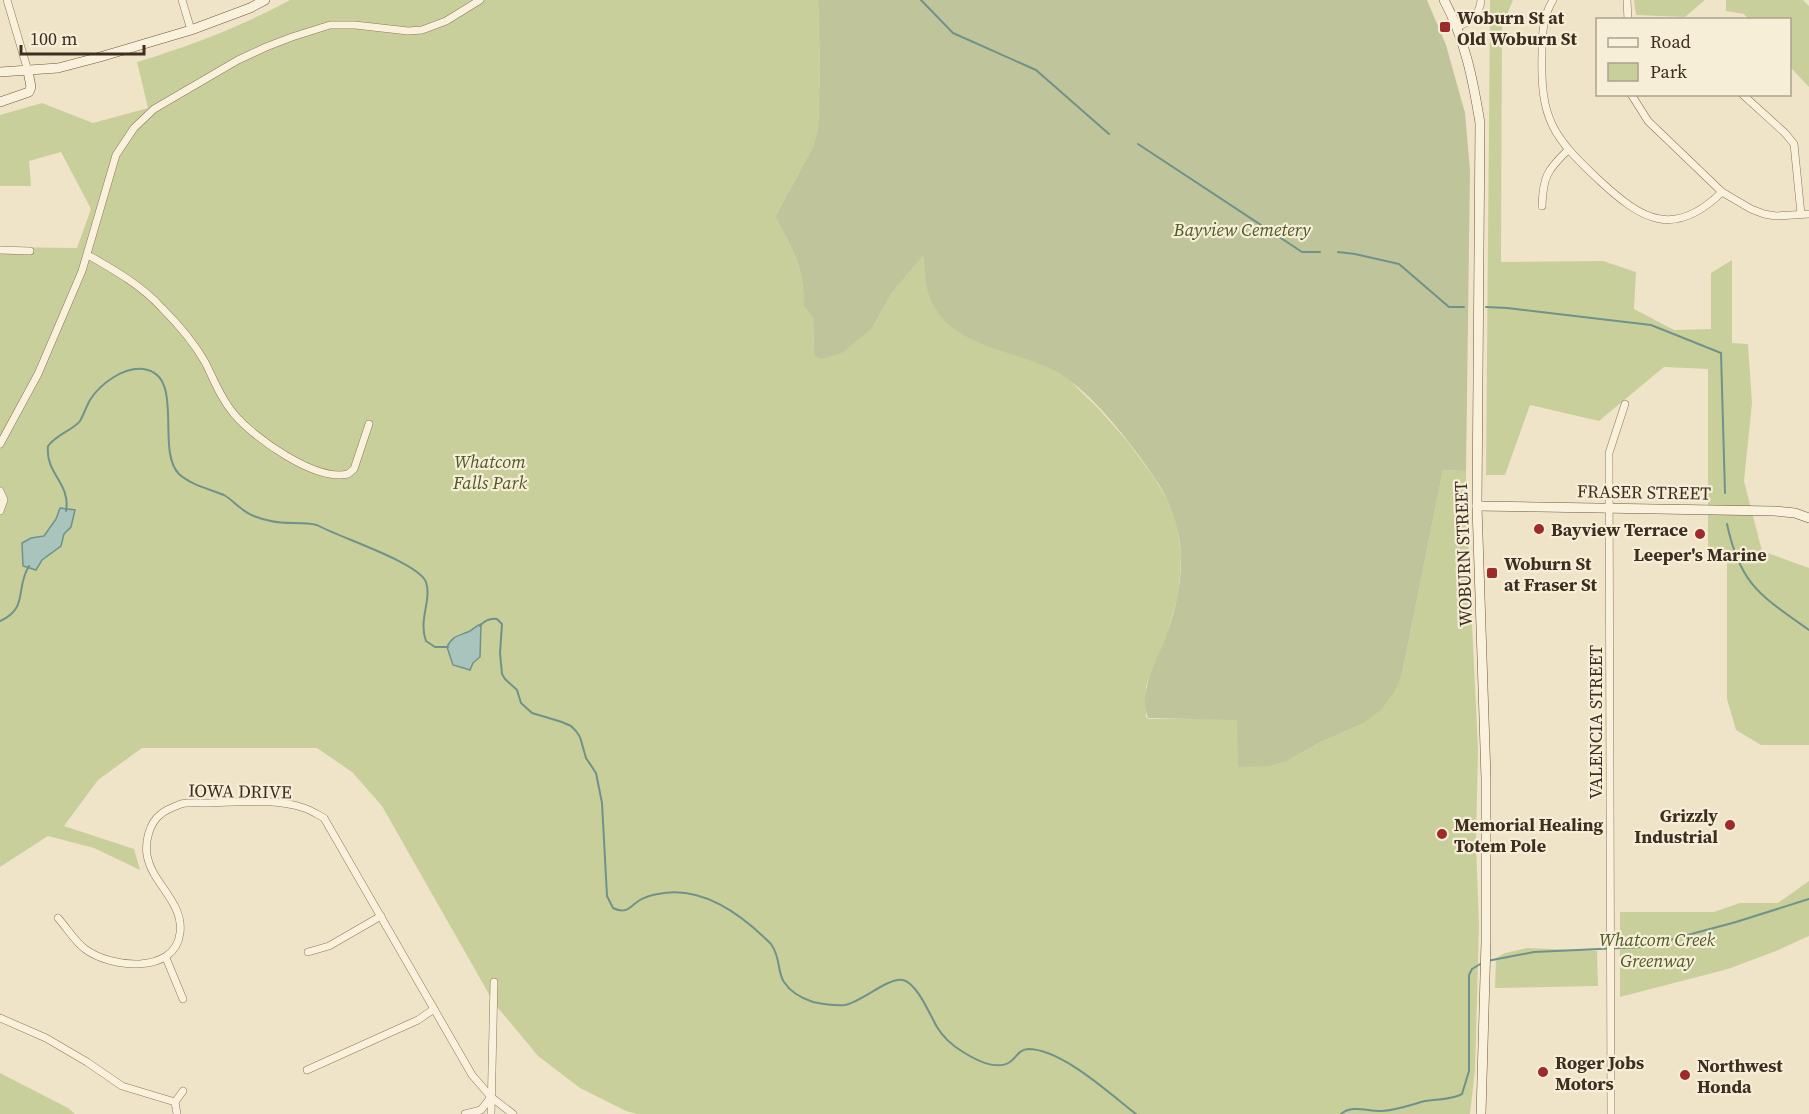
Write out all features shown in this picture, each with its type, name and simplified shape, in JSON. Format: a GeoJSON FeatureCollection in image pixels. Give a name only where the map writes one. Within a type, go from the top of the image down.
{"type":"FeatureCollection","features":[{"type":"Feature","properties":{"kind":"street"},"geometry":{"type":"LineString","coordinates":[[0,102],[29,92],[31,87],[7,0]]}},
{"type":"Feature","properties":{"kind":"street"},"geometry":{"type":"LineString","coordinates":[[182,0],[190,30]]}},
{"type":"Feature","properties":{"kind":"street"},"geometry":{"type":"LineString","coordinates":[[0,72],[58,68],[89,60],[190,30],[250,8],[265,0]]}},
{"type":"Feature","properties":{"kind":"street"},"geometry":{"type":"LineString","coordinates":[[0,444],[38,374],[88,255],[116,155],[145,116],[164,102],[238,60],[292,37],[330,25],[422,30],[446,21],[480,0]]}},
{"type":"Feature","properties":{"kind":"street","name":"WOBURN STREET"},"geometry":{"type":"LineString","coordinates":[[1444,0],[1457,27],[1471,72],[1479,123],[1477,506],[1486,748],[1486,942],[1481,1114]]}},
{"type":"Feature","properties":{"kind":"street"},"geometry":{"type":"LineString","coordinates":[[1457,27],[1466,24],[1477,14],[1481,0]]}},
{"type":"Feature","properties":{"kind":"street"},"geometry":{"type":"LineString","coordinates":[[1553,0],[1543,24],[1542,92],[1551,122],[1568,150],[1624,204],[1656,219],[1668,220],[1691,215],[1710,204],[1722,192]]}},
{"type":"Feature","properties":{"kind":"street"},"geometry":{"type":"LineString","coordinates":[[1627,0],[1628,18]]}},
{"type":"Feature","properties":{"kind":"street"},"geometry":{"type":"LineString","coordinates":[[1632,96],[1648,121],[1722,192],[1764,214],[1776,216],[1805,214],[1794,144],[1744,96]]}},
{"type":"Feature","properties":{"kind":"street"},"geometry":{"type":"LineString","coordinates":[[1542,206],[1545,177],[1551,166],[1568,150]]}},
{"type":"Feature","properties":{"kind":"street"},"geometry":{"type":"LineString","coordinates":[[0,250],[30,251]]}},
{"type":"Feature","properties":{"kind":"street"},"geometry":{"type":"LineString","coordinates":[[88,255],[127,278],[161,307],[195,347],[219,393],[234,415],[290,459],[332,475],[348,474],[354,469],[369,424]]}},
{"type":"Feature","properties":{"kind":"street","name":"VALENCIA STREET"},"geometry":{"type":"LineString","coordinates":[[1611,1114],[1609,453],[1625,404]]}},
{"type":"Feature","properties":{"kind":"street"},"geometry":{"type":"LineString","coordinates":[[0,491],[4,500],[0,511]]}},
{"type":"Feature","properties":{"kind":"street","name":"FRASER STREET"},"geometry":{"type":"LineString","coordinates":[[1477,506],[1774,511],[1795,513],[1809,518]]}},
{"type":"Feature","properties":{"kind":"street","name":"IOWA DRIVE"},"geometry":{"type":"LineString","coordinates":[[166,958],[172,952],[180,935],[180,919],[175,904],[159,884],[147,857],[147,840],[150,829],[160,814],[182,804],[279,803],[304,808],[324,818],[472,1075],[491,1097],[513,1114]]}},
{"type":"Feature","properties":{"kind":"street"},"geometry":{"type":"LineString","coordinates":[[308,952],[329,946],[381,916]]}},
{"type":"Feature","properties":{"kind":"street"},"geometry":{"type":"LineString","coordinates":[[58,918],[85,950],[107,959],[130,964],[149,964],[166,958],[183,999]]}},
{"type":"Feature","properties":{"kind":"street"},"geometry":{"type":"LineString","coordinates":[[491,1114],[494,982]]}},
{"type":"Feature","properties":{"kind":"street"},"geometry":{"type":"LineString","coordinates":[[307,1070],[418,1020],[434,1009]]}},
{"type":"Feature","properties":{"kind":"street"},"geometry":{"type":"LineString","coordinates":[[0,1018],[46,1038],[122,1086],[175,1102]]}},
{"type":"Feature","properties":{"kind":"street"},"geometry":{"type":"LineString","coordinates":[[177,1114],[175,1102],[183,1091]]}},
{"type":"Feature","properties":{"kind":"street"},"geometry":{"type":"LineString","coordinates":[[465,1114],[482,1110],[491,1097]]}},
{"type":"Feature","properties":{"kind":"green space","name":"Whatcom Falls Park"},"geometry":{"type":"Polygon","coordinates":[[[290,0],[818,0],[820,69],[818,128],[813,147],[775,217],[792,248],[800,270],[803,305],[813,318],[814,355],[872,328],[892,293],[923,256],[927,285],[1020,357],[1041,363],[1068,379],[1099,409],[1128,442],[1155,479],[1177,522],[1181,556],[1178,595],[1167,634],[1146,686],[1146,717],[1149,719],[1238,719],[1287,761],[1321,742],[1362,724],[1402,674],[1443,470],[1466,471],[1478,749],[1476,842],[1479,926],[1475,1070],[1470,1114],[637,1114],[626,1111],[580,1088],[538,1056],[494,1003],[382,806],[352,772],[317,748],[142,748],[98,780],[64,826],[134,849],[140,870],[94,848],[48,836],[0,867],[0,247],[77,248],[91,209],[61,152],[29,161],[31,186],[0,186],[0,115],[42,103],[93,123],[148,108],[137,62],[215,35],[290,0]]]}},
{"type":"Feature","properties":{"kind":"green space","name":"Bayview Cemetery"},"geometry":{"type":"Polygon","coordinates":[[[818,0],[1427,0],[1446,45],[1465,113],[1470,170],[1466,471],[1443,470],[1402,674],[1395,691],[1381,710],[1362,724],[1321,742],[1287,761],[1268,766],[1238,767],[1237,720],[1148,718],[1145,697],[1147,687],[1173,616],[1180,576],[1179,537],[1167,499],[1126,439],[1103,411],[1078,387],[1049,368],[969,338],[952,327],[938,312],[928,292],[923,256],[892,293],[872,328],[842,353],[821,359],[814,355],[813,318],[803,305],[800,270],[792,248],[775,217],[813,147],[818,128],[820,69],[818,0]]]}},
{"type":"Feature","properties":{"kind":"green space"},"geometry":{"type":"Polygon","coordinates":[[[1490,0],[1513,0],[1502,27],[1501,262],[1603,261],[1636,272],[1634,309],[1674,330],[1711,329],[1711,273],[1732,260],[1732,343],[1748,344],[1752,403],[1744,481],[1762,551],[1809,568],[1809,745],[1761,745],[1736,730],[1727,699],[1727,553],[1708,552],[1708,369],[1664,367],[1599,421],[1530,405],[1505,475],[1486,475],[1490,0]]]}},
{"type":"Feature","properties":{"kind":"green space"},"geometry":{"type":"Polygon","coordinates":[[[1634,0],[1705,0],[1685,17],[1636,15],[1634,0]]]}},
{"type":"Feature","properties":{"kind":"green space"},"geometry":{"type":"Polygon","coordinates":[[[1726,0],[1803,0],[1809,6],[1809,87],[1791,68],[1791,18],[1747,18],[1744,14],[1726,11],[1726,0]]]}},
{"type":"Feature","properties":{"kind":"green space","name":"Whatcom Creek Greenway"},"geometry":{"type":"Polygon","coordinates":[[[1809,881],[1809,936],[1728,969],[1620,997],[1620,912],[1714,912],[1740,903],[1778,903],[1809,881]]]}},
{"type":"Feature","properties":{"kind":"green space","name":"Whatcom Creek Greenway"},"geometry":{"type":"Polygon","coordinates":[[[1527,948],[1597,951],[1598,986],[1495,988],[1496,958],[1505,953],[1527,948]]]}},
{"type":"Feature","properties":{"kind":"green space"},"geometry":{"type":"Polygon","coordinates":[[[0,1073],[68,1108],[75,1114],[0,1114],[0,1073]]]}},
{"type":"Feature","properties":{"kind":"water"},"geometry":{"type":"Polygon","coordinates":[[[60,508],[75,510],[71,527],[64,534],[61,546],[42,560],[36,570],[23,566],[22,543],[31,538],[44,536],[56,519],[60,508]]]}},
{"type":"Feature","properties":{"kind":"water"},"geometry":{"type":"Polygon","coordinates":[[[481,624],[480,657],[473,663],[470,670],[453,665],[447,647],[449,643],[481,624]]]}},
{"type":"Feature","properties":{"kind":"waterway"},"geometry":{"type":"LineString","coordinates":[[921,0],[953,33],[1036,70],[1109,134]]}},
{"type":"Feature","properties":{"kind":"waterway"},"geometry":{"type":"LineString","coordinates":[[1138,144],[1302,252],[1320,252]]}},
{"type":"Feature","properties":{"kind":"waterway"},"geometry":{"type":"LineString","coordinates":[[1338,252],[1399,264],[1449,307],[1464,307]]}},
{"type":"Feature","properties":{"kind":"waterway"},"geometry":{"type":"LineString","coordinates":[[1486,307],[1651,325],[1721,353],[1725,493]]}},
{"type":"Feature","properties":{"kind":"waterway"},"geometry":{"type":"LineString","coordinates":[[66,511],[65,493],[50,464],[48,446],[80,421],[90,400],[106,383],[120,374],[143,369],[156,374],[163,384],[167,398],[169,448],[172,463],[179,474],[195,484],[224,495],[256,517],[277,522],[317,525],[409,566],[426,582],[427,596],[423,625],[426,641],[435,647],[448,647]]}},
{"type":"Feature","properties":{"kind":"waterway"},"geometry":{"type":"LineString","coordinates":[[1727,524],[1739,562],[1755,587],[1765,598],[1809,630]]}},
{"type":"Feature","properties":{"kind":"waterway"},"geometry":{"type":"LineString","coordinates":[[0,621],[15,610],[29,566]]}},
{"type":"Feature","properties":{"kind":"waterway"},"geometry":{"type":"LineString","coordinates":[[480,626],[492,619],[497,619],[502,624],[500,653],[502,674],[517,690],[521,703],[532,713],[571,726],[580,737],[586,758],[596,773],[602,803],[607,896],[613,908],[622,911],[649,896],[674,892],[705,898],[720,904],[747,922],[771,944],[784,982],[800,997],[817,1003],[845,1005],[890,982],[903,980],[918,993],[942,1034],[959,1050],[992,1065],[1010,1062],[1020,1052],[1028,1049],[1056,1056],[1085,1074],[1136,1114]]}},
{"type":"Feature","properties":{"kind":"waterway"},"geometry":{"type":"LineString","coordinates":[[1487,961],[1534,952],[1643,947],[1736,922],[1809,899]]}},
{"type":"Feature","properties":{"kind":"waterway"},"geometry":{"type":"LineString","coordinates":[[1341,1114],[1350,1109],[1393,1110],[1462,1094],[1469,1071],[1469,975],[1472,969],[1482,963]]}},
{"type":"Feature","properties":{"kind":"place","name":"Woburn St at Old Woburn St"},"geometry":{"type":"Point","coordinates":[1445,27]}},
{"type":"Feature","properties":{"kind":"place","name":"Bayview Terrace"},"geometry":{"type":"Point","coordinates":[1539,529]}},
{"type":"Feature","properties":{"kind":"place","name":"Leeper's Marine"},"geometry":{"type":"Point","coordinates":[1700,534]}},
{"type":"Feature","properties":{"kind":"place","name":"Woburn St at Fraser St"},"geometry":{"type":"Point","coordinates":[1492,573]}},
{"type":"Feature","properties":{"kind":"place","name":"Grizzly Industrial"},"geometry":{"type":"Point","coordinates":[1730,825]}},
{"type":"Feature","properties":{"kind":"place","name":"Memorial Healing Totem Pole"},"geometry":{"type":"Point","coordinates":[1442,834]}},
{"type":"Feature","properties":{"kind":"place","name":"Roger Jobs Motors"},"geometry":{"type":"Point","coordinates":[1543,1072]}},
{"type":"Feature","properties":{"kind":"place","name":"Northwest Honda"},"geometry":{"type":"Point","coordinates":[1685,1075]}}]}
